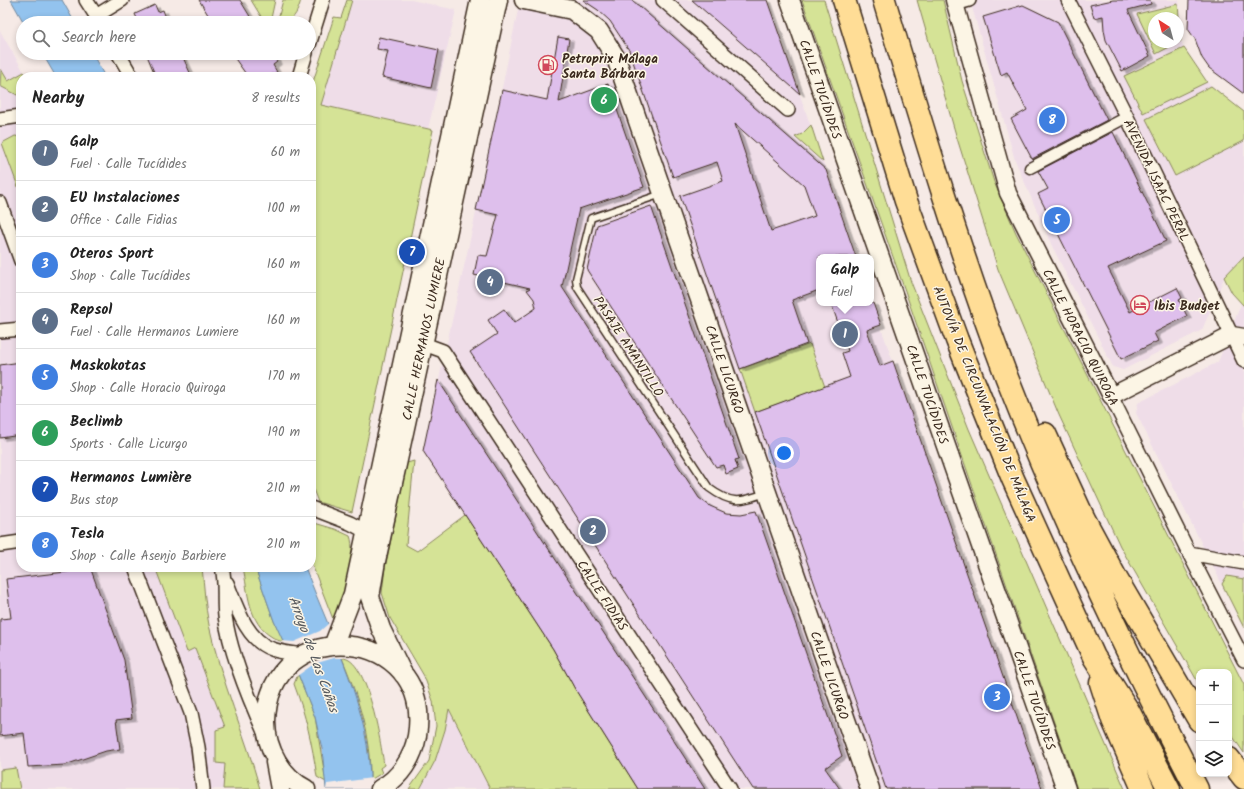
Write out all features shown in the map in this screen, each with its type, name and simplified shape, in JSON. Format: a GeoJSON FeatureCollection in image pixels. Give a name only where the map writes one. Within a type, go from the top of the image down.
{"type":"FeatureCollection","features":[{"type":"Feature","properties":{"kind":"highway","name":"AUTOVÍA DE CIRCUNVALACIÓN DE MÁLAGA"},"geometry":{"type":"LineString","coordinates":[[844,0],[906,201],[957,340],[1013,479],[1094,657],[1129,712],[1169,789]]}},
{"type":"Feature","properties":{"kind":"highway"},"geometry":{"type":"LineString","coordinates":[[884,0],[930,152],[975,288],[1010,383],[1057,501],[1115,628],[1197,789]]}},
{"type":"Feature","properties":{"kind":"highway"},"geometry":{"type":"LineString","coordinates":[[975,288],[1020,373],[1048,441],[1084,519],[1121,587],[1196,715]]}},
{"type":"Feature","properties":{"kind":"highway"},"geometry":{"type":"LineString","coordinates":[[1094,657],[1113,720],[1143,789]]}},
{"type":"Feature","properties":{"kind":"highway"},"geometry":{"type":"LineString","coordinates":[[1232,763],[1244,778]]}},
{"type":"Feature","properties":{"kind":"highway"},"geometry":{"type":"LineString","coordinates":[[1232,775],[1241,789]]}},
{"type":"Feature","properties":{"kind":"main road","name":"CALLE HERMANOS LUMIERE"},"geometry":{"type":"LineString","coordinates":[[403,674],[381,629],[370,597],[480,0]]}},
{"type":"Feature","properties":{"kind":"main road","name":"CALLE HERMANOS LUMIERE"},"geometry":{"type":"LineString","coordinates":[[338,642],[353,594],[367,532],[416,341],[498,0]]}},
{"type":"Feature","properties":{"kind":"main road","name":"CALLE LICURGO"},"geometry":{"type":"LineString","coordinates":[[524,0],[572,10],[598,31],[616,58],[870,789]]}},
{"type":"Feature","properties":{"kind":"main road","name":"CALLE TUCÍDIDES"},"geometry":{"type":"LineString","coordinates":[[790,0],[1066,789]]}},
{"type":"Feature","properties":{"kind":"main road"},"geometry":{"type":"LineString","coordinates":[[280,789],[273,752],[266,727],[266,706],[274,685],[293,657],[338,642],[371,649],[387,658],[403,674],[412,688],[418,706],[415,746],[404,768],[383,788]]}},
{"type":"Feature","properties":{"kind":"main road"},"geometry":{"type":"LineString","coordinates":[[273,752],[286,774],[306,789]]}},
{"type":"Feature","properties":{"kind":"street"},"geometry":{"type":"LineString","coordinates":[[86,0],[96,16]]}},
{"type":"Feature","properties":{"kind":"street"},"geometry":{"type":"LineString","coordinates":[[103,16],[122,0]]}},
{"type":"Feature","properties":{"kind":"street"},"geometry":{"type":"LineString","coordinates":[[316,24],[324,0]]}},
{"type":"Feature","properties":{"kind":"street"},"geometry":{"type":"LineString","coordinates":[[663,0],[788,110]]}},
{"type":"Feature","properties":{"kind":"street","name":"AVENIDA ISAAC PERAL"},"geometry":{"type":"LineString","coordinates":[[1068,0],[1238,336],[1244,360]]}},
{"type":"Feature","properties":{"kind":"street","name":"CALLE HORACIO QUIROGA"},"geometry":{"type":"LineString","coordinates":[[959,1],[1008,193],[1189,554],[1244,660]]}},
{"type":"Feature","properties":{"kind":"street"},"geometry":{"type":"LineString","coordinates":[[122,60],[129,72]]}},
{"type":"Feature","properties":{"kind":"street"},"geometry":{"type":"LineString","coordinates":[[300,72],[304,60]]}},
{"type":"Feature","properties":{"kind":"street"},"geometry":{"type":"LineString","coordinates":[[0,120],[16,117]]}},
{"type":"Feature","properties":{"kind":"street"},"geometry":{"type":"LineString","coordinates":[[1030,168],[1127,117]]}},
{"type":"Feature","properties":{"kind":"street"},"geometry":{"type":"LineString","coordinates":[[0,203],[16,247]]}},
{"type":"Feature","properties":{"kind":"street"},"geometry":{"type":"LineString","coordinates":[[0,331],[16,329]]}},
{"type":"Feature","properties":{"kind":"street"},"geometry":{"type":"LineString","coordinates":[[1111,396],[1238,336]]}},
{"type":"Feature","properties":{"kind":"street","name":"CALLE FIDIAS"},"geometry":{"type":"LineString","coordinates":[[416,341],[443,351],[730,789]]}},
{"type":"Feature","properties":{"kind":"street"},"geometry":{"type":"LineString","coordinates":[[316,510],[350,523],[367,532]]}},
{"type":"Feature","properties":{"kind":"street"},"geometry":{"type":"LineString","coordinates":[[0,545],[16,543]]}},
{"type":"Feature","properties":{"kind":"street"},"geometry":{"type":"LineString","coordinates":[[1189,554],[1244,563]]}},
{"type":"Feature","properties":{"kind":"street"},"geometry":{"type":"LineString","coordinates":[[137,572],[191,713],[198,747],[202,789]]}},
{"type":"Feature","properties":{"kind":"street"},"geometry":{"type":"LineString","coordinates":[[223,572],[236,606],[254,639],[271,649],[293,657]]}},
{"type":"Feature","properties":{"kind":"street"},"geometry":{"type":"LineString","coordinates":[[223,572],[225,616],[231,640],[252,706],[273,752]]}},
{"type":"Feature","properties":{"kind":"lane","name":"PASAJE AMANTILLO"},"geometry":{"type":"LineString","coordinates":[[663,194],[590,218],[576,279],[577,287],[709,488],[722,498],[736,501],[768,492]]}},
{"type":"Feature","properties":{"kind":"shaded area"},"geometry":{"type":"Polygon","coordinates":[[[352,0],[411,0],[456,10],[428,129],[321,105],[352,0]]]}},
{"type":"Feature","properties":{"kind":"shaded area"},"geometry":{"type":"Polygon","coordinates":[[[520,0],[767,0],[855,254],[816,254],[816,306],[873,306],[1042,789],[638,789],[575,689],[553,649],[423,451],[483,181],[520,0]]]}},
{"type":"Feature","properties":{"kind":"shaded area"},"geometry":{"type":"Polygon","coordinates":[[[970,0],[1179,0],[1180,12],[1148,12],[1148,48],[1184,48],[1207,82],[1244,112],[1244,628],[1136,413],[1138,403],[1218,362],[1241,304],[1232,293],[1224,278],[1202,330],[1123,370],[1113,367],[1052,246],[1015,160],[970,0]]]}},
{"type":"Feature","properties":{"kind":"shaded area"},"geometry":{"type":"Polygon","coordinates":[[[0,31],[24,72],[16,72],[16,572],[203,572],[209,624],[226,684],[250,753],[260,789],[0,789],[0,31]]]}},
{"type":"Feature","properties":{"kind":"shaded area"},"geometry":{"type":"Polygon","coordinates":[[[449,709],[490,789],[420,789],[435,761],[445,730],[449,709]]]}},
{"type":"Feature","properties":{"kind":"green space"},"geometry":{"type":"Polygon","coordinates":[[[251,0],[275,0],[272,16],[261,16],[251,0]]]}},
{"type":"Feature","properties":{"kind":"green space"},"geometry":{"type":"Polygon","coordinates":[[[283,0],[301,0],[294,16],[279,16],[283,0]]]}},
{"type":"Feature","properties":{"kind":"green space"},"geometry":{"type":"Polygon","coordinates":[[[347,0],[352,0],[321,105],[433,130],[352,512],[318,502],[316,497],[316,73],[334,17],[341,18],[347,0]]]}},
{"type":"Feature","properties":{"kind":"green space"},"geometry":{"type":"Polygon","coordinates":[[[802,0],[824,0],[911,282],[969,429],[1125,789],[1077,789],[903,285],[802,0]]]}},
{"type":"Feature","properties":{"kind":"green space"},"geometry":{"type":"Polygon","coordinates":[[[917,0],[943,0],[962,81],[994,182],[1016,233],[1244,685],[1244,753],[1232,735],[1232,669],[1196,669],[1196,679],[1120,546],[1059,415],[998,269],[956,135],[917,0]]]}},
{"type":"Feature","properties":{"kind":"green space"},"geometry":{"type":"Polygon","coordinates":[[[1178,4],[1179,12],[1148,12],[1148,37],[1137,14],[1178,4]]]}},
{"type":"Feature","properties":{"kind":"green space"},"geometry":{"type":"Polygon","coordinates":[[[1153,48],[1168,48],[1156,54],[1153,48]]]}},
{"type":"Feature","properties":{"kind":"green space"},"geometry":{"type":"Polygon","coordinates":[[[1184,48],[1207,82],[1143,113],[1124,76],[1184,48]]]}},
{"type":"Feature","properties":{"kind":"green space"},"geometry":{"type":"Polygon","coordinates":[[[1,69],[8,81],[16,76],[16,94],[0,86],[1,69]]]}},
{"type":"Feature","properties":{"kind":"green space"},"geometry":{"type":"Polygon","coordinates":[[[1211,86],[1244,112],[1244,141],[1175,176],[1146,119],[1211,86]]]}},
{"type":"Feature","properties":{"kind":"green space"},"geometry":{"type":"Polygon","coordinates":[[[811,125],[823,162],[795,137],[802,134],[811,125]]]}},
{"type":"Feature","properties":{"kind":"green space"},"geometry":{"type":"Polygon","coordinates":[[[16,136],[16,181],[2,143],[16,136]]]}},
{"type":"Feature","properties":{"kind":"green space"},"geometry":{"type":"Polygon","coordinates":[[[1244,256],[1244,306],[1232,293],[1224,277],[1244,256]]]}},
{"type":"Feature","properties":{"kind":"green space"},"geometry":{"type":"Polygon","coordinates":[[[810,344],[825,387],[755,412],[740,369],[810,344]]]}},
{"type":"Feature","properties":{"kind":"green space"},"geometry":{"type":"Polygon","coordinates":[[[414,461],[406,545],[417,551],[465,515],[553,649],[575,689],[638,789],[490,789],[449,709],[445,730],[435,761],[420,789],[409,789],[429,761],[436,726],[433,701],[424,676],[390,618],[382,593],[385,568],[407,463],[414,461]]]}},
{"type":"Feature","properties":{"kind":"green space"},"geometry":{"type":"Polygon","coordinates":[[[316,523],[335,529],[350,536],[352,544],[352,554],[345,591],[333,619],[315,572],[316,523]]]}},
{"type":"Feature","properties":{"kind":"green space"},"geometry":{"type":"Polygon","coordinates":[[[157,572],[202,572],[206,611],[214,646],[260,789],[223,789],[225,764],[216,763],[216,730],[225,727],[195,648],[187,652],[157,572]]]}},
{"type":"Feature","properties":{"kind":"green space"},"geometry":{"type":"Polygon","coordinates":[[[244,572],[257,572],[274,621],[284,641],[279,641],[272,637],[258,624],[250,606],[244,572]]]}},
{"type":"Feature","properties":{"kind":"green space"},"geometry":{"type":"Polygon","coordinates":[[[1227,576],[1244,579],[1244,628],[1222,584],[1227,576]]]}},
{"type":"Feature","properties":{"kind":"green space"},"geometry":{"type":"Polygon","coordinates":[[[342,658],[351,661],[359,671],[372,704],[384,765],[380,768],[382,773],[370,780],[370,764],[366,733],[358,702],[342,658]]]}},
{"type":"Feature","properties":{"kind":"green space"},"geometry":{"type":"Polygon","coordinates":[[[298,674],[315,717],[326,782],[317,777],[308,730],[294,684],[298,674]]]}},
{"type":"Feature","properties":{"kind":"green space"},"geometry":{"type":"Polygon","coordinates":[[[16,768],[20,789],[0,789],[0,770],[16,768]]]}},
{"type":"Feature","properties":{"kind":"water"},"geometry":{"type":"Polygon","coordinates":[[[11,0],[62,0],[71,16],[20,16],[11,0]]]}},
{"type":"Feature","properties":{"kind":"water"},"geometry":{"type":"Polygon","coordinates":[[[46,60],[96,60],[102,72],[53,72],[46,60]]]}},
{"type":"Feature","properties":{"kind":"water","name":"Arroyo de Las Cañas"},"geometry":{"type":"Polygon","coordinates":[[[257,572],[307,572],[338,648],[357,703],[369,760],[370,789],[326,789],[322,749],[315,717],[298,674],[274,621],[257,572]]]}},
{"type":"Feature","properties":{"kind":"pier"},"geometry":{"type":"Polygon","coordinates":[[[329,623],[344,658],[334,658],[314,664],[297,676],[282,641],[294,642],[320,631],[329,623]]]}},
{"type":"Feature","properties":{"kind":"pier"},"geometry":{"type":"Polygon","coordinates":[[[372,778],[372,789],[326,789],[327,784],[372,778]]]}},
{"type":"Feature","properties":{"kind":"building"},"geometry":{"type":"Polygon","coordinates":[[[199,0],[240,0],[250,16],[209,16],[199,0]]]}},
{"type":"Feature","properties":{"kind":"building"},"geometry":{"type":"Polygon","coordinates":[[[583,0],[632,0],[826,170],[855,254],[816,254],[816,291],[792,300],[807,344],[740,369],[680,196],[723,181],[717,162],[673,177],[629,50],[610,21],[598,10],[583,0]],[[735,124],[771,231],[815,216],[804,185],[735,124]]]}},
{"type":"Feature","properties":{"kind":"building"},"geometry":{"type":"Polygon","coordinates":[[[692,0],[767,0],[800,94],[753,53],[692,0]]]}},
{"type":"Feature","properties":{"kind":"building"},"geometry":{"type":"Polygon","coordinates":[[[1113,0],[1150,0],[1151,4],[1128,10],[1150,56],[1122,71],[1106,40],[1103,16],[1094,18],[1090,5],[1113,0]]]}},
{"type":"Feature","properties":{"kind":"building"},"geometry":{"type":"Polygon","coordinates":[[[1189,0],[1244,0],[1244,94],[1209,68],[1202,58],[1195,39],[1188,29],[1189,0]]]}},
{"type":"Feature","properties":{"kind":"building"},"geometry":{"type":"Polygon","coordinates":[[[155,5],[158,12],[163,10],[165,16],[136,16],[135,14],[155,5]]]}},
{"type":"Feature","properties":{"kind":"building"},"geometry":{"type":"Polygon","coordinates":[[[1023,5],[1058,22],[1107,120],[1032,159],[1011,119],[1027,110],[1007,72],[1001,75],[983,17],[1023,5]]]}},
{"type":"Feature","properties":{"kind":"building"},"geometry":{"type":"Polygon","coordinates":[[[379,37],[439,50],[431,88],[382,77],[388,51],[377,49],[379,37]]]}},
{"type":"Feature","properties":{"kind":"building"},"geometry":{"type":"Polygon","coordinates":[[[558,37],[569,39],[559,102],[608,84],[644,187],[579,209],[562,287],[699,498],[710,506],[726,513],[741,514],[756,511],[842,756],[825,768],[840,789],[753,789],[470,352],[497,334],[488,320],[504,309],[514,323],[536,308],[534,299],[527,290],[530,288],[474,275],[478,255],[487,256],[498,215],[476,210],[502,90],[547,100],[558,37]]]}},
{"type":"Feature","properties":{"kind":"building"},"geometry":{"type":"Polygon","coordinates":[[[149,60],[184,60],[190,72],[154,72],[149,60]]]}},
{"type":"Feature","properties":{"kind":"building"},"geometry":{"type":"Polygon","coordinates":[[[236,60],[276,60],[277,62],[273,65],[277,72],[244,72],[236,60]]]}},
{"type":"Feature","properties":{"kind":"building"},"geometry":{"type":"Polygon","coordinates":[[[1113,132],[1166,241],[1108,268],[1130,312],[1177,288],[1182,298],[1179,300],[1187,316],[1154,333],[1158,341],[1121,359],[1038,194],[1048,189],[1038,171],[1113,132]]]}},
{"type":"Feature","properties":{"kind":"building"},"geometry":{"type":"Polygon","coordinates":[[[651,206],[739,459],[735,460],[738,469],[726,474],[723,465],[716,467],[587,270],[597,225],[651,206]]]}},
{"type":"Feature","properties":{"kind":"building"},"geometry":{"type":"Polygon","coordinates":[[[832,306],[874,306],[881,325],[867,330],[880,366],[893,361],[1042,789],[886,789],[755,412],[850,377],[842,353],[848,351],[832,306]]]}},
{"type":"Feature","properties":{"kind":"building"},"geometry":{"type":"Polygon","coordinates":[[[16,363],[16,436],[0,438],[0,365],[16,363]]]}},
{"type":"Feature","properties":{"kind":"building"},"geometry":{"type":"Polygon","coordinates":[[[438,380],[705,789],[638,789],[575,689],[553,649],[423,451],[438,380]]]}},
{"type":"Feature","properties":{"kind":"building"},"geometry":{"type":"Polygon","coordinates":[[[66,572],[92,572],[124,660],[132,718],[116,720],[120,749],[106,751],[65,765],[28,767],[24,733],[0,736],[0,619],[11,618],[6,579],[66,572]]]}},
{"type":"Feature","properties":{"kind":"place","name":"Petroprix Málaga Santa Bárbara"},"geometry":{"type":"Point","coordinates":[548,65]}},
{"type":"Feature","properties":{"kind":"place","name":"Beclimb"},"geometry":{"type":"Point","coordinates":[604,100]}},
{"type":"Feature","properties":{"kind":"place","name":"Tesla"},"geometry":{"type":"Point","coordinates":[1052,120]}},
{"type":"Feature","properties":{"kind":"place","name":"Maskokotas"},"geometry":{"type":"Point","coordinates":[1057,220]}},
{"type":"Feature","properties":{"kind":"place","name":"Hermanos Lumière"},"geometry":{"type":"Point","coordinates":[412,252]}},
{"type":"Feature","properties":{"kind":"place","name":"Repsol"},"geometry":{"type":"Point","coordinates":[490,282]}},
{"type":"Feature","properties":{"kind":"place","name":"Ibis Budget"},"geometry":{"type":"Point","coordinates":[1140,305]}},
{"type":"Feature","properties":{"kind":"place","name":"Galp"},"geometry":{"type":"Point","coordinates":[845,334]}},
{"type":"Feature","properties":{"kind":"place","name":"EU Instalaciones"},"geometry":{"type":"Point","coordinates":[593,531]}},
{"type":"Feature","properties":{"kind":"place","name":"Oteros Sport"},"geometry":{"type":"Point","coordinates":[997,697]}}]}
